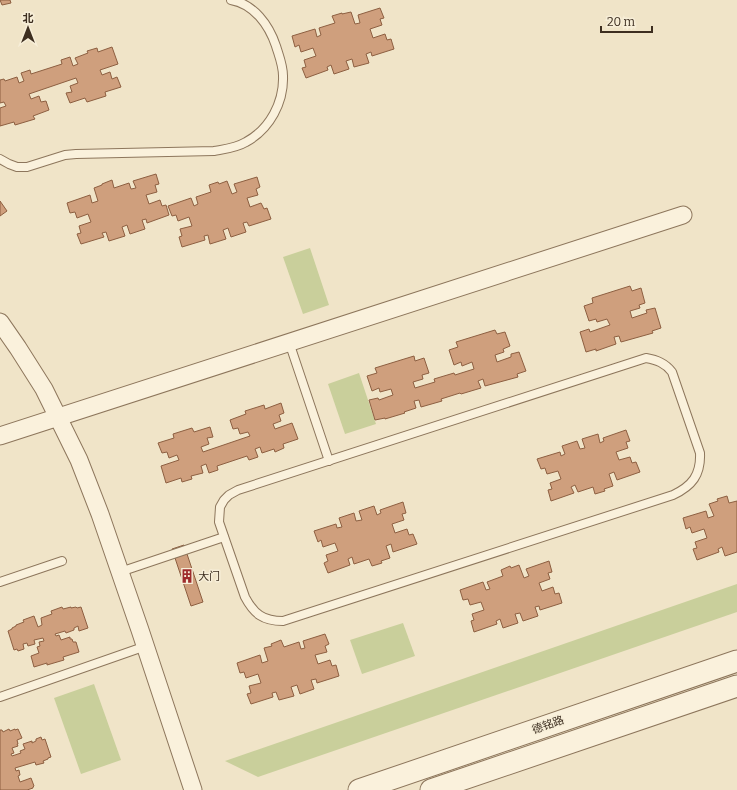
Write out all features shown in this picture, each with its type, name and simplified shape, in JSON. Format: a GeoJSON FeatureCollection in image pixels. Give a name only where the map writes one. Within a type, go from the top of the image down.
{"type":"FeatureCollection","features":[{"type":"Feature","properties":{"kind":"street"},"geometry":{"type":"LineString","coordinates":[[0,436],[683,215]]}},
{"type":"Feature","properties":{"kind":"street"},"geometry":{"type":"LineString","coordinates":[[0,322],[44,389],[79,460],[100,514],[146,646],[192,790]]}},
{"type":"Feature","properties":{"kind":"street","name":"德铭路"},"geometry":{"type":"LineString","coordinates":[[359,790],[737,661]]}},
{"type":"Feature","properties":{"kind":"street"},"geometry":{"type":"LineString","coordinates":[[431,790],[737,686]]}},
{"type":"Feature","properties":{"kind":"lane"},"geometry":{"type":"LineString","coordinates":[[0,160],[17,167],[26,167],[65,155],[214,151],[227,149],[247,142],[268,124],[275,113],[280,100],[283,75],[281,62],[274,39],[264,21],[252,10],[231,0]]}},
{"type":"Feature","properties":{"kind":"lane"},"geometry":{"type":"LineString","coordinates":[[289,342],[329,461]]}},
{"type":"Feature","properties":{"kind":"lane"},"geometry":{"type":"LineString","coordinates":[[646,358],[661,362],[668,366],[672,372],[700,454],[698,471],[695,478],[688,486],[672,495],[283,621],[273,621],[263,618],[255,612],[245,597],[219,522],[220,507],[229,495],[238,490],[329,461],[646,358]]}},
{"type":"Feature","properties":{"kind":"lane"},"geometry":{"type":"LineString","coordinates":[[120,572],[224,537]]}},
{"type":"Feature","properties":{"kind":"lane"},"geometry":{"type":"LineString","coordinates":[[0,582],[62,561]]}},
{"type":"Feature","properties":{"kind":"lane"},"geometry":{"type":"LineString","coordinates":[[0,697],[146,646]]}},
{"type":"Feature","properties":{"kind":"green space"},"geometry":{"type":"Polygon","coordinates":[[[310,248],[329,305],[303,314],[283,257],[310,248]]]}},
{"type":"Feature","properties":{"kind":"green space"},"geometry":{"type":"Polygon","coordinates":[[[359,373],[376,424],[345,434],[328,384],[359,373]]]}},
{"type":"Feature","properties":{"kind":"green space"},"geometry":{"type":"Polygon","coordinates":[[[737,584],[737,612],[258,777],[225,761],[737,584]]]}},
{"type":"Feature","properties":{"kind":"green space"},"geometry":{"type":"Polygon","coordinates":[[[403,623],[415,656],[362,674],[350,640],[403,623]]]}},
{"type":"Feature","properties":{"kind":"green space"},"geometry":{"type":"Polygon","coordinates":[[[94,684],[121,760],[81,774],[54,698],[94,684]]]}},
{"type":"Feature","properties":{"kind":"building"},"geometry":{"type":"Polygon","coordinates":[[[0,0],[10,0],[11,3],[2,5],[0,0]]]}},
{"type":"Feature","properties":{"kind":"building"},"geometry":{"type":"Polygon","coordinates":[[[380,8],[384,18],[380,19],[382,25],[370,29],[373,38],[385,34],[387,40],[391,39],[394,49],[372,56],[371,52],[366,54],[369,63],[354,67],[352,59],[346,61],[349,69],[334,74],[331,65],[327,67],[328,70],[306,78],[302,68],[306,67],[304,60],[316,56],[313,48],[301,52],[299,45],[295,47],[292,36],[315,29],[317,37],[321,35],[319,28],[335,23],[332,16],[351,12],[355,24],[360,23],[358,15],[380,8]]]}},
{"type":"Feature","properties":{"kind":"building"},"geometry":{"type":"Polygon","coordinates":[[[112,47],[118,64],[100,70],[102,75],[110,72],[112,79],[117,77],[121,87],[105,92],[106,96],[87,102],[85,98],[70,103],[66,93],[72,92],[70,86],[78,83],[76,78],[29,94],[31,99],[39,96],[41,102],[46,101],[49,110],[33,116],[35,119],[15,125],[14,122],[0,126],[0,108],[6,106],[4,102],[0,103],[0,80],[4,79],[5,81],[17,77],[19,83],[24,81],[21,73],[30,70],[31,74],[62,64],[61,60],[70,57],[73,66],[78,64],[75,58],[88,53],[87,51],[97,48],[98,52],[112,47]]]}},
{"type":"Feature","properties":{"kind":"building"},"geometry":{"type":"Polygon","coordinates":[[[156,174],[159,184],[155,185],[157,192],[146,195],[149,204],[160,200],[162,206],[166,205],[169,215],[147,223],[146,219],[142,220],[145,229],[130,234],[127,225],[122,227],[125,236],[109,241],[106,232],[102,233],[104,237],[81,244],[77,234],[81,233],[79,226],[91,222],[88,214],[77,218],[75,212],[70,213],[67,203],[90,195],[92,203],[98,201],[94,188],[112,180],[114,188],[129,183],[131,189],[136,188],[133,181],[156,174]]]}},
{"type":"Feature","properties":{"kind":"building"},"geometry":{"type":"Polygon","coordinates":[[[257,177],[260,187],[256,189],[258,195],[247,198],[250,207],[261,203],[264,209],[267,208],[271,219],[249,226],[247,222],[243,223],[246,232],[231,237],[228,228],[223,230],[226,239],[210,244],[208,235],[204,236],[205,240],[182,247],[179,237],[182,236],[180,229],[192,226],[189,217],[178,221],[176,215],[172,216],[168,206],[191,198],[194,206],[198,204],[196,197],[211,192],[209,185],[218,182],[219,184],[227,181],[232,194],[237,192],[234,184],[257,177]]]}},
{"type":"Feature","properties":{"kind":"building"},"geometry":{"type":"Polygon","coordinates":[[[0,201],[7,211],[0,216],[0,201]]]}},
{"type":"Feature","properties":{"kind":"building"},"geometry":{"type":"Polygon","coordinates":[[[630,286],[632,291],[641,288],[645,303],[639,305],[640,308],[630,311],[632,318],[647,313],[646,310],[655,308],[661,328],[652,331],[653,333],[621,342],[619,336],[614,337],[616,344],[596,351],[596,349],[586,352],[580,332],[589,329],[590,332],[610,325],[607,319],[597,322],[596,319],[589,321],[584,306],[593,303],[592,298],[630,286]]]}},
{"type":"Feature","properties":{"kind":"building"},"geometry":{"type":"Polygon","coordinates":[[[495,330],[497,334],[505,332],[510,346],[503,349],[504,352],[495,355],[497,362],[511,357],[511,354],[519,352],[526,371],[517,374],[518,377],[485,386],[483,379],[478,381],[481,388],[441,399],[442,401],[421,407],[419,400],[414,401],[416,408],[385,419],[375,420],[369,400],[378,398],[379,400],[393,395],[391,389],[380,392],[379,388],[372,391],[367,376],[377,373],[375,368],[414,356],[415,361],[424,358],[429,373],[422,375],[423,379],[413,382],[415,388],[435,382],[434,379],[454,373],[455,375],[474,369],[472,362],[462,366],[461,362],[454,365],[449,350],[458,347],[456,342],[495,330]]]}},
{"type":"Feature","properties":{"kind":"building"},"geometry":{"type":"Polygon","coordinates":[[[281,403],[284,413],[279,415],[281,421],[273,424],[275,429],[292,423],[298,439],[283,444],[284,448],[275,452],[274,449],[262,453],[260,447],[255,449],[258,457],[249,460],[247,456],[217,466],[218,470],[209,473],[206,464],[201,466],[203,473],[191,476],[192,479],[182,482],[181,478],[166,483],[161,466],[179,460],[177,455],[169,458],[167,452],[162,453],[158,443],[174,438],[173,434],[192,428],[194,432],[210,427],[213,437],[207,438],[209,444],[201,447],[203,452],[250,436],[248,432],[240,434],[238,428],[233,429],[230,420],[246,414],[245,411],[264,405],[265,409],[281,403]]]}},
{"type":"Feature","properties":{"kind":"building"},"geometry":{"type":"Polygon","coordinates":[[[626,430],[630,441],[626,442],[628,448],[616,452],[619,460],[630,457],[632,463],[636,462],[640,472],[617,480],[614,472],[609,474],[613,486],[604,489],[605,491],[595,494],[593,487],[578,492],[575,485],[571,487],[574,493],[551,501],[548,490],[552,489],[550,483],[561,479],[558,471],[547,474],[545,468],[541,469],[537,459],[560,452],[561,456],[565,454],[562,446],[577,441],[580,449],[585,448],[582,439],[598,434],[600,443],[604,441],[603,438],[626,430]]]}},
{"type":"Feature","properties":{"kind":"building"},"geometry":{"type":"Polygon","coordinates":[[[727,496],[729,503],[737,501],[737,552],[725,556],[722,547],[718,549],[719,552],[697,560],[693,549],[697,548],[695,542],[707,538],[704,529],[692,533],[690,527],[686,529],[683,518],[706,511],[708,518],[714,516],[709,504],[718,501],[717,499],[727,496]]]}},
{"type":"Feature","properties":{"kind":"building"},"geometry":{"type":"Polygon","coordinates":[[[403,502],[406,513],[402,514],[404,520],[392,524],[395,533],[407,529],[409,535],[413,534],[417,544],[393,552],[391,544],[386,546],[390,558],[381,561],[382,563],[372,566],[369,559],[354,564],[352,557],[348,559],[350,565],[328,573],[324,563],[328,561],[326,555],[338,551],[335,543],[323,547],[321,540],[318,542],[314,531],[336,524],[337,528],[342,527],[339,518],[354,513],[356,521],[362,520],[359,511],[374,506],[377,515],[381,513],[380,510],[403,502]]]}},
{"type":"Feature","properties":{"kind":"building","name":"大门"},"geometry":{"type":"Polygon","coordinates":[[[184,545],[203,602],[191,606],[172,549],[184,545]]]}},
{"type":"Feature","properties":{"kind":"building"},"geometry":{"type":"Polygon","coordinates":[[[549,561],[552,572],[548,573],[550,579],[539,583],[542,591],[553,587],[555,594],[559,593],[562,603],[540,610],[539,606],[535,607],[538,616],[523,621],[520,613],[515,614],[518,623],[503,628],[500,619],[496,621],[497,624],[474,632],[471,621],[474,620],[472,614],[484,610],[481,602],[470,605],[468,599],[463,600],[460,590],[483,582],[486,590],[490,589],[487,582],[503,576],[501,570],[510,566],[511,568],[519,565],[524,578],[529,576],[526,569],[549,561]]]}},
{"type":"Feature","properties":{"kind":"building"},"geometry":{"type":"Polygon","coordinates":[[[62,607],[63,609],[81,607],[88,628],[79,631],[78,626],[74,628],[74,630],[66,633],[65,631],[55,634],[56,636],[59,635],[61,640],[70,637],[73,642],[76,642],[79,652],[63,657],[64,660],[34,667],[31,656],[39,653],[37,647],[40,646],[39,642],[44,641],[43,638],[34,640],[35,644],[28,646],[27,643],[23,644],[24,649],[18,651],[17,649],[14,650],[8,631],[16,625],[24,622],[23,620],[34,616],[38,627],[42,625],[41,618],[52,614],[51,611],[62,607]]]}},
{"type":"Feature","properties":{"kind":"building"},"geometry":{"type":"Polygon","coordinates":[[[325,634],[329,644],[325,646],[327,652],[315,655],[318,664],[330,660],[332,666],[336,665],[339,676],[317,683],[316,679],[311,680],[314,689],[300,694],[297,685],[291,687],[294,696],[279,700],[276,692],[272,693],[273,697],[251,704],[247,694],[251,693],[249,686],[261,683],[258,674],[246,678],[244,672],[240,673],[237,663],[260,655],[262,663],[268,661],[264,648],[272,646],[271,644],[281,640],[284,647],[299,642],[301,649],[305,648],[303,641],[325,634]]]}},
{"type":"Feature","properties":{"kind":"building"},"geometry":{"type":"Polygon","coordinates":[[[9,729],[10,731],[18,729],[22,738],[17,740],[18,746],[12,748],[14,753],[11,754],[12,756],[21,753],[20,751],[25,749],[23,744],[32,741],[32,743],[41,737],[42,740],[45,739],[51,757],[43,761],[44,763],[36,765],[35,762],[15,768],[16,771],[19,770],[20,775],[18,776],[20,782],[31,778],[34,786],[33,788],[27,790],[0,790],[0,730],[3,732],[9,729]]]}},
{"type":"Feature","properties":{"kind":"place","name":"大门"},"geometry":{"type":"Point","coordinates":[187,576]}}]}
